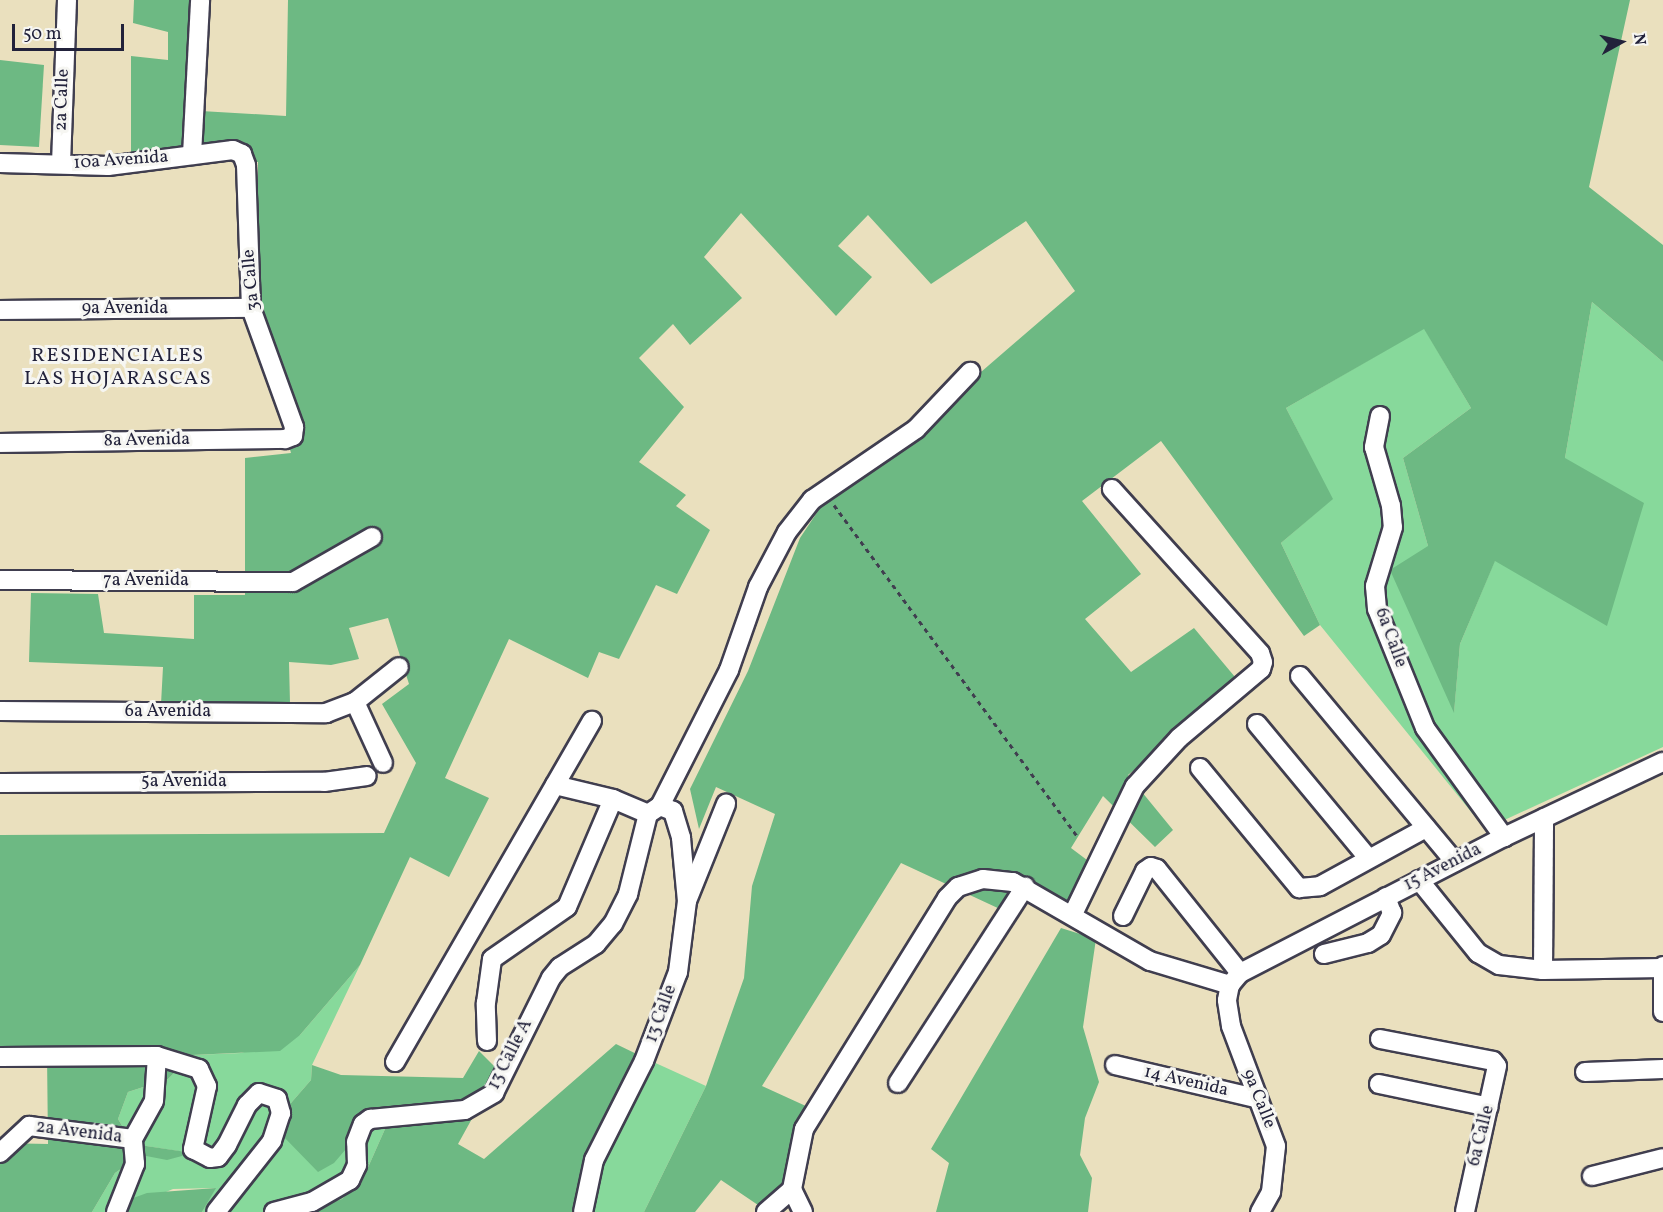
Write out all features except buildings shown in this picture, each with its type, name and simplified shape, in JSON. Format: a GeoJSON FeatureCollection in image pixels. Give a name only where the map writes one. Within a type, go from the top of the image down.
{"type":"FeatureCollection","features":[{"type":"Feature","properties":{"kind":"street","name":"2a Calle"},"geometry":{"type":"LineString","coordinates":[[61,164],[67,0]]}},
{"type":"Feature","properties":{"kind":"street"},"geometry":{"type":"LineString","coordinates":[[192,155],[200,0]]}},
{"type":"Feature","properties":{"kind":"street","name":"10a Avenida"},"geometry":{"type":"LineString","coordinates":[[0,163],[135,164],[233,150],[242,154]]}},
{"type":"Feature","properties":{"kind":"street","name":"3a Calle"},"geometry":{"type":"LineString","coordinates":[[242,154],[246,165],[251,308],[294,427],[293,436]]}},
{"type":"Feature","properties":{"kind":"street","name":"9a Avenida"},"geometry":{"type":"LineString","coordinates":[[0,310],[251,308]]}},
{"type":"Feature","properties":{"kind":"street"},"geometry":{"type":"LineString","coordinates":[[555,785],[658,809],[729,670],[773,553],[803,512],[824,492],[916,429],[970,372]]}},
{"type":"Feature","properties":{"kind":"street","name":"6a Calle"},"geometry":{"type":"LineString","coordinates":[[1380,416],[1374,447],[1391,506],[1393,527],[1375,586],[1377,609],[1425,728],[1504,837]]}},
{"type":"Feature","properties":{"kind":"street","name":"8a Avenida"},"geometry":{"type":"LineString","coordinates":[[0,443],[293,436]]}},
{"type":"Feature","properties":{"kind":"street"},"geometry":{"type":"LineString","coordinates":[[1073,914],[1135,786],[1179,738],[1261,669],[1263,662],[1260,653],[1112,489]]}},
{"type":"Feature","properties":{"kind":"street","name":"7a Avenida"},"geometry":{"type":"LineString","coordinates":[[0,580],[292,582],[372,537]]}},
{"type":"Feature","properties":{"kind":"street"},"geometry":{"type":"LineString","coordinates":[[383,763],[361,697],[399,667]]}},
{"type":"Feature","properties":{"kind":"street"},"geometry":{"type":"LineString","coordinates":[[1300,676],[1455,862]]}},
{"type":"Feature","properties":{"kind":"street","name":"6a Avenida"},"geometry":{"type":"LineString","coordinates":[[0,711],[336,711],[361,697]]}},
{"type":"Feature","properties":{"kind":"street"},"geometry":{"type":"LineString","coordinates":[[395,1062],[592,721]]}},
{"type":"Feature","properties":{"kind":"street"},"geometry":{"type":"LineString","coordinates":[[1257,724],[1369,859]]}},
{"type":"Feature","properties":{"kind":"street","name":"15 Avenida"},"geometry":{"type":"LineString","coordinates":[[1235,979],[1419,880],[1663,762]]}},
{"type":"Feature","properties":{"kind":"street"},"geometry":{"type":"LineString","coordinates":[[1200,768],[1299,888],[1320,886],[1426,828]]}},
{"type":"Feature","properties":{"kind":"street","name":"5a Avenida"},"geometry":{"type":"LineString","coordinates":[[0,783],[324,782],[367,776]]}},
{"type":"Feature","properties":{"kind":"street"},"geometry":{"type":"LineString","coordinates":[[487,1041],[486,1003],[492,960],[567,907],[613,799]]}},
{"type":"Feature","properties":{"kind":"street"},"geometry":{"type":"LineString","coordinates":[[687,901],[726,804]]}},
{"type":"Feature","properties":{"kind":"street","name":"13 Calle"},"geometry":{"type":"LineString","coordinates":[[583,1212],[594,1160],[644,1061],[678,972],[687,901],[677,816],[658,809]]}},
{"type":"Feature","properties":{"kind":"street","name":"13 Calle A"},"geometry":{"type":"LineString","coordinates":[[274,1212],[312,1202],[350,1180],[357,1165],[356,1142],[363,1124],[370,1119],[465,1110],[494,1093],[551,978],[560,967],[596,944],[613,924],[628,894],[658,809]]}},
{"type":"Feature","properties":{"kind":"street"},"geometry":{"type":"LineString","coordinates":[[1543,970],[1544,818]]}},
{"type":"Feature","properties":{"kind":"street"},"geometry":{"type":"LineString","coordinates":[[1123,916],[1145,871],[1151,867],[1157,869],[1235,979]]}},
{"type":"Feature","properties":{"kind":"street"},"geometry":{"type":"LineString","coordinates":[[766,1212],[792,1189],[804,1130],[947,898],[958,887],[983,879],[1025,887],[1150,961],[1235,979]]}},
{"type":"Feature","properties":{"kind":"street"},"geometry":{"type":"LineString","coordinates":[[1419,880],[1479,953],[1498,965],[1543,970],[1663,967],[1663,1012]]}},
{"type":"Feature","properties":{"kind":"street"},"geometry":{"type":"LineString","coordinates":[[898,1083],[1025,887]]}},
{"type":"Feature","properties":{"kind":"street"},"geometry":{"type":"LineString","coordinates":[[1324,954],[1368,943],[1381,935],[1392,913],[1386,897]]}},
{"type":"Feature","properties":{"kind":"street","name":"9a Calle"},"geometry":{"type":"LineString","coordinates":[[1235,979],[1227,1000],[1231,1026],[1256,1098],[1276,1146],[1277,1166],[1265,1211]]}},
{"type":"Feature","properties":{"kind":"street","name":"6a Calle"},"geometry":{"type":"LineString","coordinates":[[1380,1039],[1493,1061],[1499,1072],[1465,1212]]}},
{"type":"Feature","properties":{"kind":"street"},"geometry":{"type":"LineString","coordinates":[[0,1057],[157,1056],[199,1069],[206,1077],[207,1086],[193,1149],[200,1155],[218,1156],[247,1105],[259,1093],[277,1100],[281,1113],[272,1141],[216,1212]]}},
{"type":"Feature","properties":{"kind":"street"},"geometry":{"type":"LineString","coordinates":[[116,1212],[135,1164],[133,1139],[154,1101],[157,1056]]}},
{"type":"Feature","properties":{"kind":"street","name":"14 Avenida"},"geometry":{"type":"LineString","coordinates":[[1115,1065],[1256,1098]]}},
{"type":"Feature","properties":{"kind":"street"},"geometry":{"type":"LineString","coordinates":[[1585,1072],[1663,1069]]}},
{"type":"Feature","properties":{"kind":"street"},"geometry":{"type":"LineString","coordinates":[[1379,1084],[1489,1107]]}},
{"type":"Feature","properties":{"kind":"street","name":"2a Avenida"},"geometry":{"type":"LineString","coordinates":[[0,1153],[29,1126],[133,1139]]}},
{"type":"Feature","properties":{"kind":"street"},"geometry":{"type":"LineString","coordinates":[[1592,1176],[1663,1158]]}},
{"type":"Feature","properties":{"kind":"street"},"geometry":{"type":"LineString","coordinates":[[792,1189],[803,1212]]}},
{"type":"Feature","properties":{"kind":"path"},"geometry":{"type":"LineString","coordinates":[[824,492],[1078,837]]}},
{"type":"Feature","properties":{"kind":"green space"},"geometry":{"type":"Polygon","coordinates":[[[134,0],[191,0],[184,110],[286,116],[288,0],[1630,0],[1589,187],[1663,245],[1663,362],[1592,302],[1565,458],[1644,503],[1607,626],[1495,561],[1460,644],[1454,713],[1390,570],[1428,546],[1403,458],[1471,408],[1424,329],[1286,408],[1333,499],[1281,543],[1320,625],[1304,636],[1161,441],[1082,501],[1141,574],[1085,619],[1131,672],[1194,628],[1240,683],[1128,775],[1173,830],[1155,847],[1103,796],[1071,848],[1087,860],[1067,906],[1019,880],[1002,910],[901,863],[762,1086],[808,1107],[786,1186],[758,1205],[721,1180],[695,1212],[644,1212],[706,1086],[744,978],[752,886],[775,814],[716,787],[699,829],[690,789],[748,671],[800,538],[830,493],[981,372],[1075,291],[1026,221],[931,284],[868,215],[838,246],[872,277],[836,316],[741,213],[704,257],[742,298],[690,345],[673,324],[639,358],[684,407],[639,462],[686,495],[676,506],[710,530],[677,594],[656,585],[619,659],[599,652],[588,678],[509,639],[445,778],[489,798],[449,877],[410,857],[360,965],[300,1035],[280,1051],[192,1055],[168,1079],[128,1092],[118,1119],[133,1144],[193,1153],[167,1160],[141,1155],[115,1173],[92,1212],[0,1212],[0,1143],[48,1144],[47,1055],[0,1055],[0,835],[384,833],[416,763],[382,704],[409,684],[388,618],[349,628],[359,659],[331,665],[289,662],[290,703],[161,704],[163,667],[29,662],[31,593],[98,594],[104,633],[194,639],[194,595],[245,595],[245,458],[291,453],[258,332],[258,162],[131,154],[131,56],[168,60],[168,32],[133,23],[134,0]]]}},
{"type":"Feature","properties":{"kind":"green space"},"geometry":{"type":"Polygon","coordinates":[[[0,60],[44,65],[39,147],[0,145],[0,60]]]}},
{"type":"Feature","properties":{"kind":"green space"},"geometry":{"type":"Polygon","coordinates":[[[1592,302],[1663,362],[1663,747],[1485,829],[1320,625],[1281,543],[1332,499],[1286,408],[1424,328],[1471,408],[1403,458],[1428,546],[1454,712],[1460,644],[1495,560],[1565,458],[1592,302]]]}},
{"type":"Feature","properties":{"kind":"green space"},"geometry":{"type":"Polygon","coordinates":[[[1061,928],[1096,939],[1083,1027],[1099,1082],[1085,1118],[1080,1155],[1092,1178],[1088,1212],[936,1212],[949,1163],[931,1149],[1061,928]]]}},
{"type":"Feature","properties":{"kind":"green space"},"geometry":{"type":"Polygon","coordinates":[[[360,965],[312,1065],[311,1080],[291,1103],[354,1127],[386,1109],[485,1096],[474,1115],[385,1129],[362,1181],[342,1199],[300,1212],[202,1212],[215,1188],[173,1189],[119,1212],[92,1212],[115,1173],[141,1155],[191,1153],[133,1144],[118,1119],[128,1092],[168,1079],[192,1055],[241,1053],[300,1035],[360,965]]]}},
{"type":"Feature","properties":{"kind":"green space"},"geometry":{"type":"Polygon","coordinates":[[[616,1044],[649,1060],[592,1173],[594,1212],[300,1212],[342,1199],[362,1181],[385,1129],[407,1122],[474,1115],[458,1144],[484,1159],[616,1044]]]}},
{"type":"Feature","properties":{"kind":"green space"},"geometry":{"type":"Polygon","coordinates":[[[479,1051],[499,1071],[485,1096],[386,1109],[354,1127],[346,1149],[334,1163],[318,1172],[282,1135],[291,1103],[311,1080],[312,1065],[341,1075],[463,1078],[479,1051]]]}},
{"type":"Feature","properties":{"kind":"green space"},"geometry":{"type":"Polygon","coordinates":[[[649,1060],[706,1086],[644,1212],[594,1212],[592,1173],[649,1060]]]}},
{"type":"Feature","properties":{"kind":"green space"},"geometry":{"type":"Polygon","coordinates":[[[216,1188],[202,1212],[119,1212],[125,1201],[147,1193],[216,1188]]]}},
{"type":"Feature","properties":{"kind":"district","name":"RESIDENCIALES LAS HOJARASCAS"},"geometry":{"type":"Point","coordinates":[118,368]}}]}
